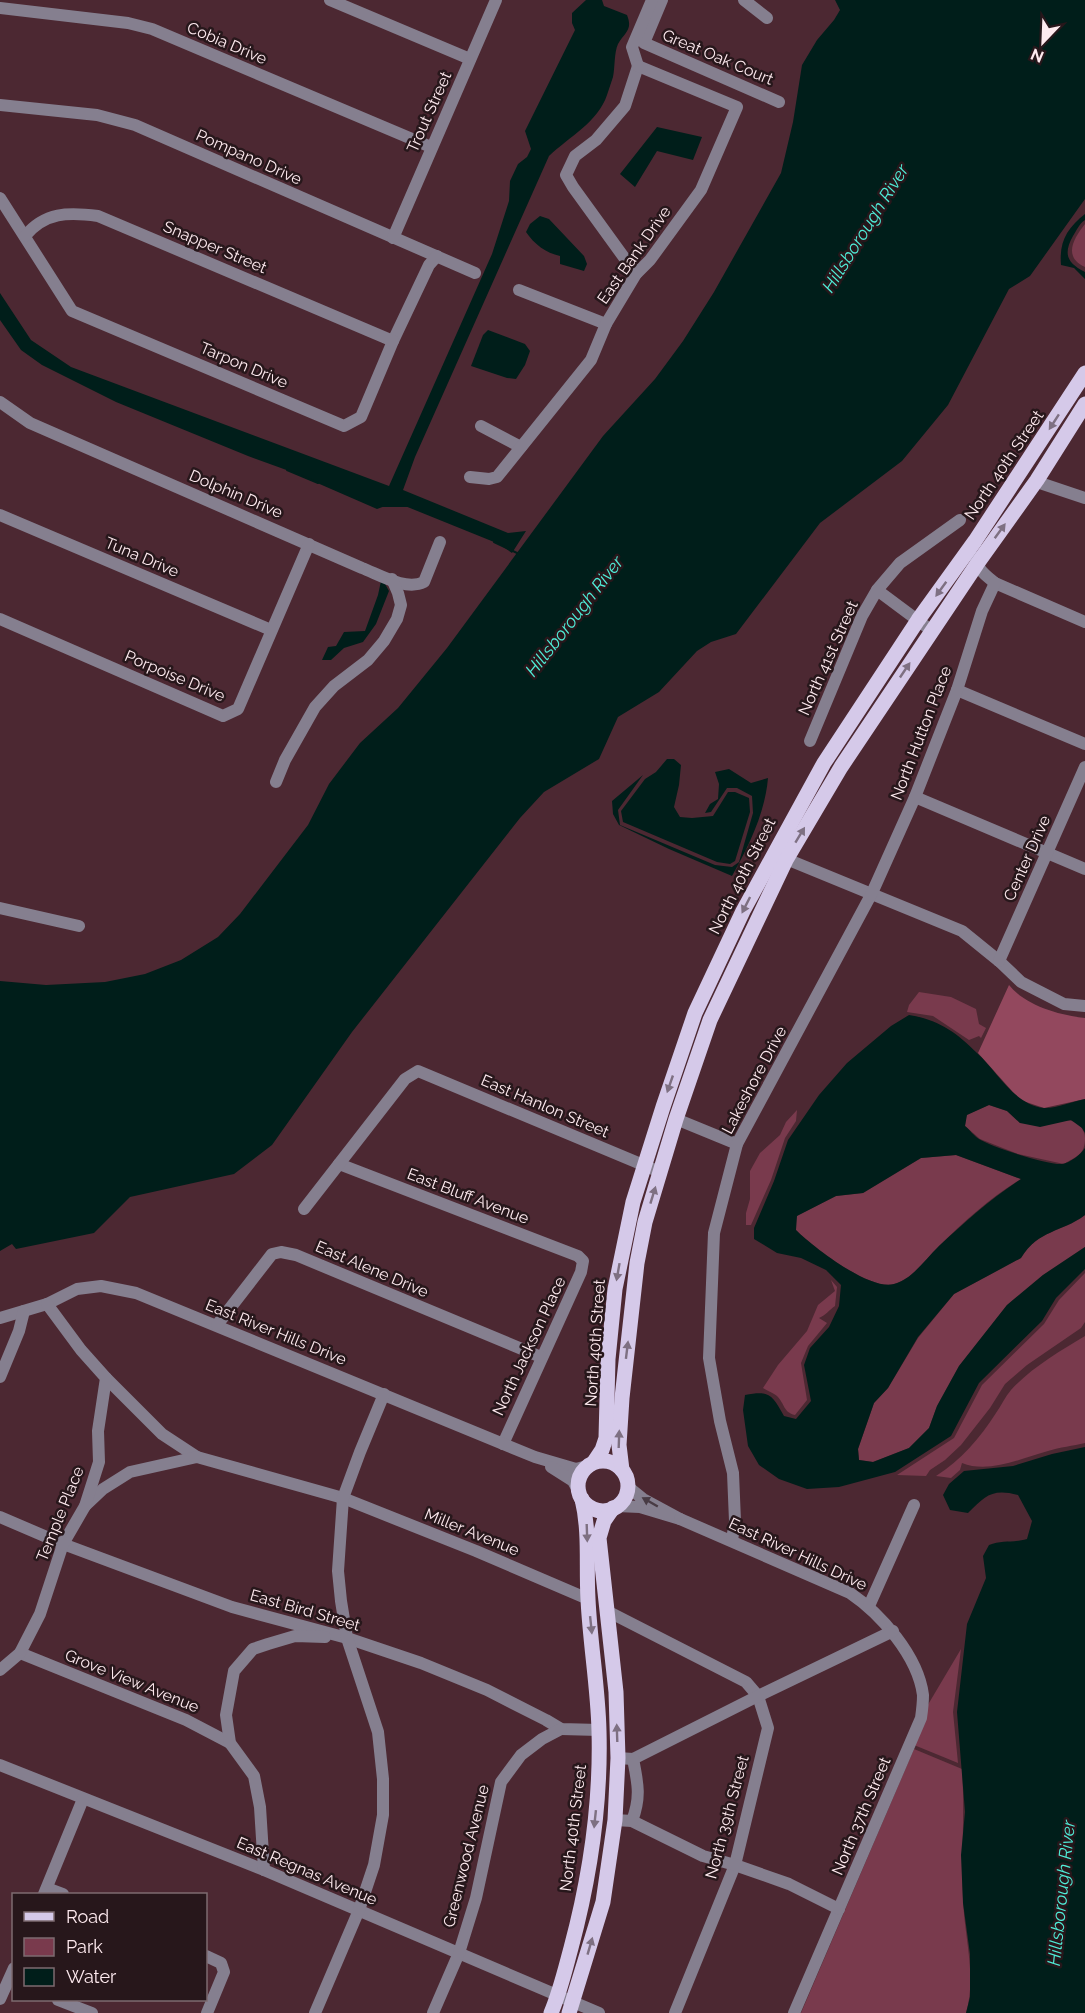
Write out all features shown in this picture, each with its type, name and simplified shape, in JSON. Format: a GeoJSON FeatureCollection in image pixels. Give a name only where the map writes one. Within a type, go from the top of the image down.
{"type":"FeatureCollection","features":[{"type":"Feature","properties":{"kind":"main road","name":"North 40th Street"},"geometry":{"type":"LineString","coordinates":[[622,1470],[619,1444],[622,1398],[645,1222],[676,1119],[710,1020],[779,856],[824,763],[918,620],[975,541],[1085,372]]}},
{"type":"Feature","properties":{"kind":"main road","name":"North 40th Street"},"geometry":{"type":"LineString","coordinates":[[591,1464],[602,1450],[606,1438],[608,1359],[615,1289],[633,1202],[695,1013],[743,911],[976,564],[1037,480],[1085,404]]}},
{"type":"Feature","properties":{"kind":"main road"},"geometry":{"type":"LineString","coordinates":[[695,1013],[710,1020]]}},
{"type":"Feature","properties":{"kind":"main road"},"geometry":{"type":"LineString","coordinates":[[572,2008],[603,1902],[626,1759],[616,1692],[599,1538],[604,1521],[623,1500],[627,1486],[622,1470],[610,1462],[591,1464],[580,1476],[580,1494],[596,1509],[615,1507]]}},
{"type":"Feature","properties":{"kind":"main road","name":"North 40th Street"},"geometry":{"type":"LineString","coordinates":[[551,2013],[581,1909],[592,1845],[599,1779],[599,1730],[588,1599],[587,1527],[580,1494]]}},
{"type":"Feature","properties":{"kind":"street"},"geometry":{"type":"LineString","coordinates":[[330,0],[470,59]]}},
{"type":"Feature","properties":{"kind":"street","name":"Trout Street"},"geometry":{"type":"LineString","coordinates":[[393,238],[430,147],[496,0]]}},
{"type":"Feature","properties":{"kind":"street"},"geometry":{"type":"LineString","coordinates":[[636,274],[566,174],[575,156],[596,140],[625,106],[639,66],[632,47],[652,0]]}},
{"type":"Feature","properties":{"kind":"street","name":"Great Oak Court"},"geometry":{"type":"LineString","coordinates":[[663,0],[644,44],[779,102]]}},
{"type":"Feature","properties":{"kind":"street"},"geometry":{"type":"LineString","coordinates":[[744,0],[767,18]]}},
{"type":"Feature","properties":{"kind":"street","name":"Cobia Drive"},"geometry":{"type":"LineString","coordinates":[[0,8],[128,23],[152,29],[430,147]]}},
{"type":"Feature","properties":{"kind":"street","name":"East Bank Drive"},"geometry":{"type":"LineString","coordinates":[[470,477],[489,479],[497,477],[591,360],[606,324],[636,274],[650,260],[701,190],[737,107],[639,66]]}},
{"type":"Feature","properties":{"kind":"street","name":"Pompano Drive"},"geometry":{"type":"LineString","coordinates":[[0,105],[97,115],[135,125],[476,273]]}},
{"type":"Feature","properties":{"kind":"street","name":"Tarpon Drive"},"geometry":{"type":"LineString","coordinates":[[0,198],[72,311],[344,426],[361,417],[393,340],[429,265],[437,256]]}},
{"type":"Feature","properties":{"kind":"street","name":"Snapper Street"},"geometry":{"type":"LineString","coordinates":[[25,236],[34,225],[54,216],[74,213],[98,216],[393,340]]}},
{"type":"Feature","properties":{"kind":"street"},"geometry":{"type":"LineString","coordinates":[[519,290],[606,324]]}},
{"type":"Feature","properties":{"kind":"street","name":"Dolphin Drive"},"geometry":{"type":"LineString","coordinates":[[0,402],[30,423],[407,585],[417,586],[424,582],[440,542]]}},
{"type":"Feature","properties":{"kind":"street"},"geometry":{"type":"LineString","coordinates":[[481,426],[522,447]]}},
{"type":"Feature","properties":{"kind":"street"},"geometry":{"type":"LineString","coordinates":[[1037,480],[1042,484],[1085,498]]}},
{"type":"Feature","properties":{"kind":"street","name":"Tuna Drive"},"geometry":{"type":"LineString","coordinates":[[0,514],[271,630]]}},
{"type":"Feature","properties":{"kind":"street","name":"North 41st Street"},"geometry":{"type":"LineString","coordinates":[[810,741],[862,616],[877,590],[900,563],[960,520]]}},
{"type":"Feature","properties":{"kind":"street"},"geometry":{"type":"LineString","coordinates":[[975,541],[976,564],[995,583],[1085,622]]}},
{"type":"Feature","properties":{"kind":"street","name":"Porpoise Drive"},"geometry":{"type":"LineString","coordinates":[[0,619],[223,716],[238,709],[309,544]]}},
{"type":"Feature","properties":{"kind":"street"},"geometry":{"type":"LineString","coordinates":[[276,782],[285,760],[315,707],[334,686],[368,660],[384,641],[397,619],[401,605],[392,579]]}},
{"type":"Feature","properties":{"kind":"street","name":"North Hutton Place"},"geometry":{"type":"LineString","coordinates":[[872,893],[915,797],[957,690],[982,611],[995,583]]}},
{"type":"Feature","properties":{"kind":"street"},"geometry":{"type":"LineString","coordinates":[[877,590],[932,631]]}},
{"type":"Feature","properties":{"kind":"street"},"geometry":{"type":"LineString","coordinates":[[957,690],[1085,744]]}},
{"type":"Feature","properties":{"kind":"street","name":"Center Drive"},"geometry":{"type":"LineString","coordinates":[[999,961],[1085,767]]}},
{"type":"Feature","properties":{"kind":"street"},"geometry":{"type":"LineString","coordinates":[[915,797],[1085,869]]}},
{"type":"Feature","properties":{"kind":"street"},"geometry":{"type":"LineString","coordinates":[[779,856],[962,932],[1021,982],[1064,1004],[1085,1006]]}},
{"type":"Feature","properties":{"kind":"street","name":"Lakeshore Drive"},"geometry":{"type":"LineString","coordinates":[[732,1540],[735,1521],[733,1473],[720,1421],[709,1358],[714,1233],[738,1144],[872,893]]}},
{"type":"Feature","properties":{"kind":"street"},"geometry":{"type":"LineString","coordinates":[[0,908],[79,926]]}},
{"type":"Feature","properties":{"kind":"street","name":"East Hanlon Street"},"geometry":{"type":"LineString","coordinates":[[339,1164],[405,1079],[418,1071],[660,1172]]}},
{"type":"Feature","properties":{"kind":"street"},"geometry":{"type":"LineString","coordinates":[[676,1119],[738,1144]]}},
{"type":"Feature","properties":{"kind":"street"},"geometry":{"type":"LineString","coordinates":[[304,1209],[339,1164]]}},
{"type":"Feature","properties":{"kind":"street","name":"East Bluff Avenue"},"geometry":{"type":"LineString","coordinates":[[339,1164],[578,1256],[583,1261]]}},
{"type":"Feature","properties":{"kind":"street","name":"East Alene Drive"},"geometry":{"type":"LineString","coordinates":[[217,1325],[272,1254],[280,1252],[296,1255],[541,1358]]}},
{"type":"Feature","properties":{"kind":"street","name":"North Jackson Place"},"geometry":{"type":"LineString","coordinates":[[503,1444],[581,1272],[583,1261]]}},
{"type":"Feature","properties":{"kind":"street","name":"East River Hills Drive"},"geometry":{"type":"LineString","coordinates":[[0,1318],[47,1304],[77,1289],[101,1286],[136,1293],[535,1457],[576,1469],[591,1464]]}},
{"type":"Feature","properties":{"kind":"street"},"geometry":{"type":"LineString","coordinates":[[47,1304],[81,1350],[106,1378],[162,1434],[197,1457]]}},
{"type":"Feature","properties":{"kind":"street"},"geometry":{"type":"LineString","coordinates":[[0,1377],[19,1331],[24,1311]]}},
{"type":"Feature","properties":{"kind":"street","name":"Temple Place"},"geometry":{"type":"LineString","coordinates":[[0,1670],[20,1653],[40,1614],[63,1544],[85,1506],[99,1462],[98,1431],[106,1378]]}},
{"type":"Feature","properties":{"kind":"street"},"geometry":{"type":"LineString","coordinates":[[315,2013],[359,1910],[374,1864],[382,1815],[383,1779],[378,1732],[347,1638],[338,1571],[343,1498],[384,1394]]}},
{"type":"Feature","properties":{"kind":"street"},"geometry":{"type":"LineString","coordinates":[[85,1506],[103,1489],[130,1472],[197,1457]]}},
{"type":"Feature","properties":{"kind":"street","name":"Miller Avenue"},"geometry":{"type":"LineString","coordinates":[[197,1457],[343,1498],[588,1599]]}},
{"type":"Feature","properties":{"kind":"street","name":"East River Hills Drive"},"geometry":{"type":"LineString","coordinates":[[535,1457],[573,1481],[580,1494]]}},
{"type":"Feature","properties":{"kind":"street","name":"East River Hills Drive"},"geometry":{"type":"LineString","coordinates":[[627,1486],[643,1499],[681,1519],[850,1593],[869,1606],[893,1631]]}},
{"type":"Feature","properties":{"kind":"street"},"geometry":{"type":"LineString","coordinates":[[869,1606],[914,1505]]}},
{"type":"Feature","properties":{"kind":"street","name":"East River Hills Drive"},"geometry":{"type":"LineString","coordinates":[[615,1507],[640,1507],[681,1519]]}},
{"type":"Feature","properties":{"kind":"street","name":"East Bird Street"},"geometry":{"type":"LineString","coordinates":[[0,1517],[63,1544],[232,1607],[347,1638],[421,1663],[486,1690],[561,1729],[599,1730]]}},
{"type":"Feature","properties":{"kind":"street"},"geometry":{"type":"LineString","coordinates":[[607,1611],[746,1682],[758,1696]]}},
{"type":"Feature","properties":{"kind":"street"},"geometry":{"type":"LineString","coordinates":[[632,1821],[637,1808],[639,1791],[626,1759],[893,1631]]}},
{"type":"Feature","properties":{"kind":"street","name":"North 37th Street"},"geometry":{"type":"LineString","coordinates":[[794,2013],[921,1718],[922,1695],[916,1671],[893,1631]]}},
{"type":"Feature","properties":{"kind":"street"},"geometry":{"type":"LineString","coordinates":[[264,1870],[260,1807],[254,1776],[230,1743],[226,1715],[234,1671],[254,1649],[295,1636],[347,1638]]}},
{"type":"Feature","properties":{"kind":"street","name":"Grove View Avenue"},"geometry":{"type":"LineString","coordinates":[[20,1653],[186,1720],[230,1743]]}},
{"type":"Feature","properties":{"kind":"street","name":"North 39th Street"},"geometry":{"type":"LineString","coordinates":[[675,2013],[735,1865],[768,1728],[758,1696]]}},
{"type":"Feature","properties":{"kind":"street","name":"Greenwood Avenue"},"geometry":{"type":"LineString","coordinates":[[433,2013],[459,1953],[476,1898],[501,1782],[521,1755],[542,1739],[561,1729]]}},
{"type":"Feature","properties":{"kind":"street","name":"East Regnas Avenue"},"geometry":{"type":"LineString","coordinates":[[0,1765],[359,1910],[558,1995],[572,2008],[599,2013]]}},
{"type":"Feature","properties":{"kind":"street"},"geometry":{"type":"LineString","coordinates":[[45,1891],[83,1799]]}},
{"type":"Feature","properties":{"kind":"street"},"geometry":{"type":"LineString","coordinates":[[615,1820],[632,1821],[703,1856],[789,1884],[839,1909]]}},
{"type":"Feature","properties":{"kind":"street"},"geometry":{"type":"LineString","coordinates":[[207,1956],[221,1962],[224,1972],[209,2009]]}},
{"type":"Feature","properties":{"kind":"street"},"geometry":{"type":"LineString","coordinates":[[0,1999],[11,1981]]}},
{"type":"Feature","properties":{"kind":"street"},"geometry":{"type":"LineString","coordinates":[[61,2001],[92,2013]]}},
{"type":"Feature","properties":{"kind":"green space"},"geometry":{"type":"Polygon","coordinates":[[[1085,224],[1085,267],[1074,258],[1072,247],[1085,224]]]}},
{"type":"Feature","properties":{"kind":"green space"},"geometry":{"type":"Polygon","coordinates":[[[919,992],[951,997],[976,1009],[979,1024],[986,1028],[981,1038],[979,1036],[969,1040],[933,1016],[907,1012],[909,1005],[919,992]]]}},
{"type":"Feature","properties":{"kind":"green space"},"geometry":{"type":"Polygon","coordinates":[[[989,1105],[1007,1111],[1020,1123],[1062,1120],[1075,1122],[1084,1132],[1084,1148],[1082,1152],[1064,1164],[1018,1154],[980,1139],[965,1126],[966,1115],[989,1105]]]}},
{"type":"Feature","properties":{"kind":"green space"},"geometry":{"type":"Polygon","coordinates":[[[797,1110],[796,1121],[785,1138],[771,1180],[751,1225],[746,1225],[746,1213],[750,1199],[750,1171],[760,1153],[780,1135],[786,1122],[797,1110]]]}},
{"type":"Feature","properties":{"kind":"green space"},"geometry":{"type":"Polygon","coordinates":[[[956,1155],[1021,1179],[978,1210],[914,1273],[901,1281],[884,1284],[871,1281],[842,1266],[796,1230],[796,1216],[836,1196],[863,1193],[921,1158],[956,1155]]]}},
{"type":"Feature","properties":{"kind":"green space"},"geometry":{"type":"Polygon","coordinates":[[[1085,1215],[1085,1247],[1043,1275],[1007,1305],[959,1366],[937,1406],[929,1428],[909,1448],[873,1462],[859,1460],[858,1449],[874,1403],[888,1388],[918,1338],[954,1294],[1021,1258],[1043,1236],[1085,1215]]]}},
{"type":"Feature","properties":{"kind":"green space"},"geometry":{"type":"Polygon","coordinates":[[[1085,1273],[1085,1322],[1081,1328],[1027,1365],[1005,1384],[990,1408],[961,1445],[930,1470],[926,1476],[897,1475],[954,1438],[982,1385],[1044,1324],[1059,1300],[1085,1273]]]}},
{"type":"Feature","properties":{"kind":"green space"},"geometry":{"type":"Polygon","coordinates":[[[831,1280],[837,1287],[835,1306],[819,1318],[827,1323],[808,1346],[801,1363],[807,1400],[795,1415],[791,1414],[777,1396],[763,1388],[778,1365],[807,1331],[818,1305],[835,1291],[831,1280]]]}},
{"type":"Feature","properties":{"kind":"green space"},"geometry":{"type":"Polygon","coordinates":[[[1085,1336],[1085,1443],[994,1466],[972,1466],[962,1463],[960,1470],[951,1478],[936,1476],[954,1463],[977,1440],[1009,1393],[1027,1374],[1085,1336]]]}},
{"type":"Feature","properties":{"kind":"green space"},"geometry":{"type":"Polygon","coordinates":[[[961,1649],[953,1712],[958,1763],[914,1745],[926,1708],[961,1649]]]}},
{"type":"Feature","properties":{"kind":"green space"},"geometry":{"type":"Polygon","coordinates":[[[914,1749],[962,1769],[963,1898],[970,1970],[966,2013],[801,2013],[914,1749]]]}},
{"type":"Feature","properties":{"kind":"shaded area"},"geometry":{"type":"Polygon","coordinates":[[[1009,985],[1024,999],[1034,1004],[1065,1015],[1085,1018],[1085,1099],[1044,1108],[1020,1100],[978,1053],[1009,985]]]}},
{"type":"Feature","properties":{"kind":"water"},"geometry":{"type":"Polygon","coordinates":[[[586,0],[602,0],[604,6],[627,15],[629,20],[627,31],[618,44],[613,77],[607,95],[603,105],[590,121],[549,156],[415,457],[403,490],[508,533],[526,531],[512,553],[499,544],[405,506],[388,505],[377,509],[292,472],[116,402],[42,365],[21,350],[0,320],[0,293],[31,340],[71,367],[389,486],[492,254],[509,201],[510,181],[518,164],[527,157],[531,149],[525,131],[575,30],[572,13],[586,0]]]}},
{"type":"Feature","properties":{"kind":"water","name":"Hillsborough River"},"geometry":{"type":"Polygon","coordinates":[[[835,0],[1085,0],[1085,199],[1030,276],[1009,289],[948,405],[902,461],[820,523],[736,634],[711,642],[697,651],[659,692],[618,717],[599,759],[544,792],[520,818],[352,1032],[272,1145],[234,1174],[130,1197],[94,1233],[16,1249],[12,1244],[0,1251],[0,981],[46,985],[105,982],[145,974],[181,960],[218,937],[240,914],[308,825],[329,784],[360,743],[398,708],[447,648],[603,436],[655,379],[683,341],[714,292],[781,173],[793,122],[802,65],[817,40],[840,10],[835,0]]]}},
{"type":"Feature","properties":{"kind":"water"},"geometry":{"type":"Polygon","coordinates":[[[657,127],[702,137],[693,160],[657,151],[635,187],[620,174],[657,127]]]}},
{"type":"Feature","properties":{"kind":"water"},"geometry":{"type":"Polygon","coordinates":[[[1085,214],[1085,220],[1070,242],[1068,257],[1074,265],[1085,272],[1085,279],[1074,268],[1061,265],[1061,249],[1069,230],[1085,214]]]}},
{"type":"Feature","properties":{"kind":"water"},"geometry":{"type":"Polygon","coordinates":[[[540,216],[549,219],[584,256],[587,264],[584,271],[560,264],[560,256],[545,250],[529,236],[526,232],[530,224],[540,216]]]}},
{"type":"Feature","properties":{"kind":"water"},"geometry":{"type":"Polygon","coordinates":[[[488,330],[525,344],[530,351],[516,379],[471,366],[483,335],[488,330]]]}},
{"type":"Feature","properties":{"kind":"water"},"geometry":{"type":"Polygon","coordinates":[[[381,581],[389,591],[376,624],[363,642],[344,648],[331,660],[322,660],[328,647],[336,646],[344,632],[365,631],[381,581]]]}},
{"type":"Feature","properties":{"kind":"water"},"geometry":{"type":"Polygon","coordinates":[[[667,759],[674,759],[681,765],[674,807],[680,817],[713,816],[728,792],[735,792],[749,798],[750,812],[735,861],[730,864],[717,862],[623,822],[621,811],[645,779],[656,772],[667,759]]]}},
{"type":"Feature","properties":{"kind":"water"},"geometry":{"type":"Polygon","coordinates":[[[729,769],[751,783],[768,778],[764,804],[755,829],[744,853],[732,876],[619,825],[613,814],[612,801],[643,775],[618,810],[620,825],[715,865],[732,867],[739,862],[753,813],[752,796],[737,788],[727,788],[711,812],[705,813],[710,804],[718,799],[719,784],[715,772],[729,769]]]}},
{"type":"Feature","properties":{"kind":"water"},"geometry":{"type":"Polygon","coordinates":[[[909,1015],[929,1020],[946,1028],[984,1060],[1015,1094],[1033,1106],[1048,1108],[1085,1099],[1085,1133],[1071,1120],[1040,1127],[1020,1123],[1007,1111],[989,1105],[967,1115],[965,1126],[977,1138],[986,1142],[1020,1155],[1055,1164],[1068,1162],[1085,1148],[1085,1215],[1043,1236],[1021,1258],[954,1294],[918,1337],[888,1388],[874,1403],[858,1449],[859,1460],[873,1462],[909,1448],[929,1428],[937,1406],[959,1366],[1007,1305],[1043,1275],[1085,1247],[1085,1269],[1056,1298],[1042,1321],[979,1383],[951,1436],[895,1472],[839,1487],[807,1489],[779,1479],[759,1465],[748,1446],[743,1410],[745,1395],[765,1394],[773,1399],[784,1416],[796,1419],[811,1401],[804,1365],[810,1348],[829,1327],[839,1306],[841,1285],[826,1270],[801,1258],[777,1253],[754,1239],[754,1228],[788,1140],[819,1095],[847,1063],[891,1026],[909,1015]],[[956,1155],[921,1158],[863,1193],[836,1196],[797,1216],[796,1230],[842,1266],[871,1281],[894,1284],[907,1278],[969,1219],[1021,1179],[956,1155]]]}},
{"type":"Feature","properties":{"kind":"water","name":"Hillsborough River"},"geometry":{"type":"Polygon","coordinates":[[[1085,1447],[1085,2013],[966,2013],[970,1997],[970,1954],[963,1903],[961,1855],[965,1812],[957,1712],[967,1624],[986,1578],[983,1556],[989,1545],[1027,1539],[1032,1521],[1018,1495],[995,1493],[984,1498],[968,1513],[950,1510],[943,1495],[949,1484],[964,1471],[1013,1466],[1085,1447]]]}},
{"type":"Feature","properties":{"kind":"waterway"},"geometry":{"type":"LineString","coordinates":[[287,470],[318,483]]}},
{"type":"Feature","properties":{"kind":"waterway"},"geometry":{"type":"LineString","coordinates":[[382,506],[407,506]]}},
{"type":"Feature","properties":{"kind":"waterway"},"geometry":{"type":"LineString","coordinates":[[494,542],[517,553]]}}]}
